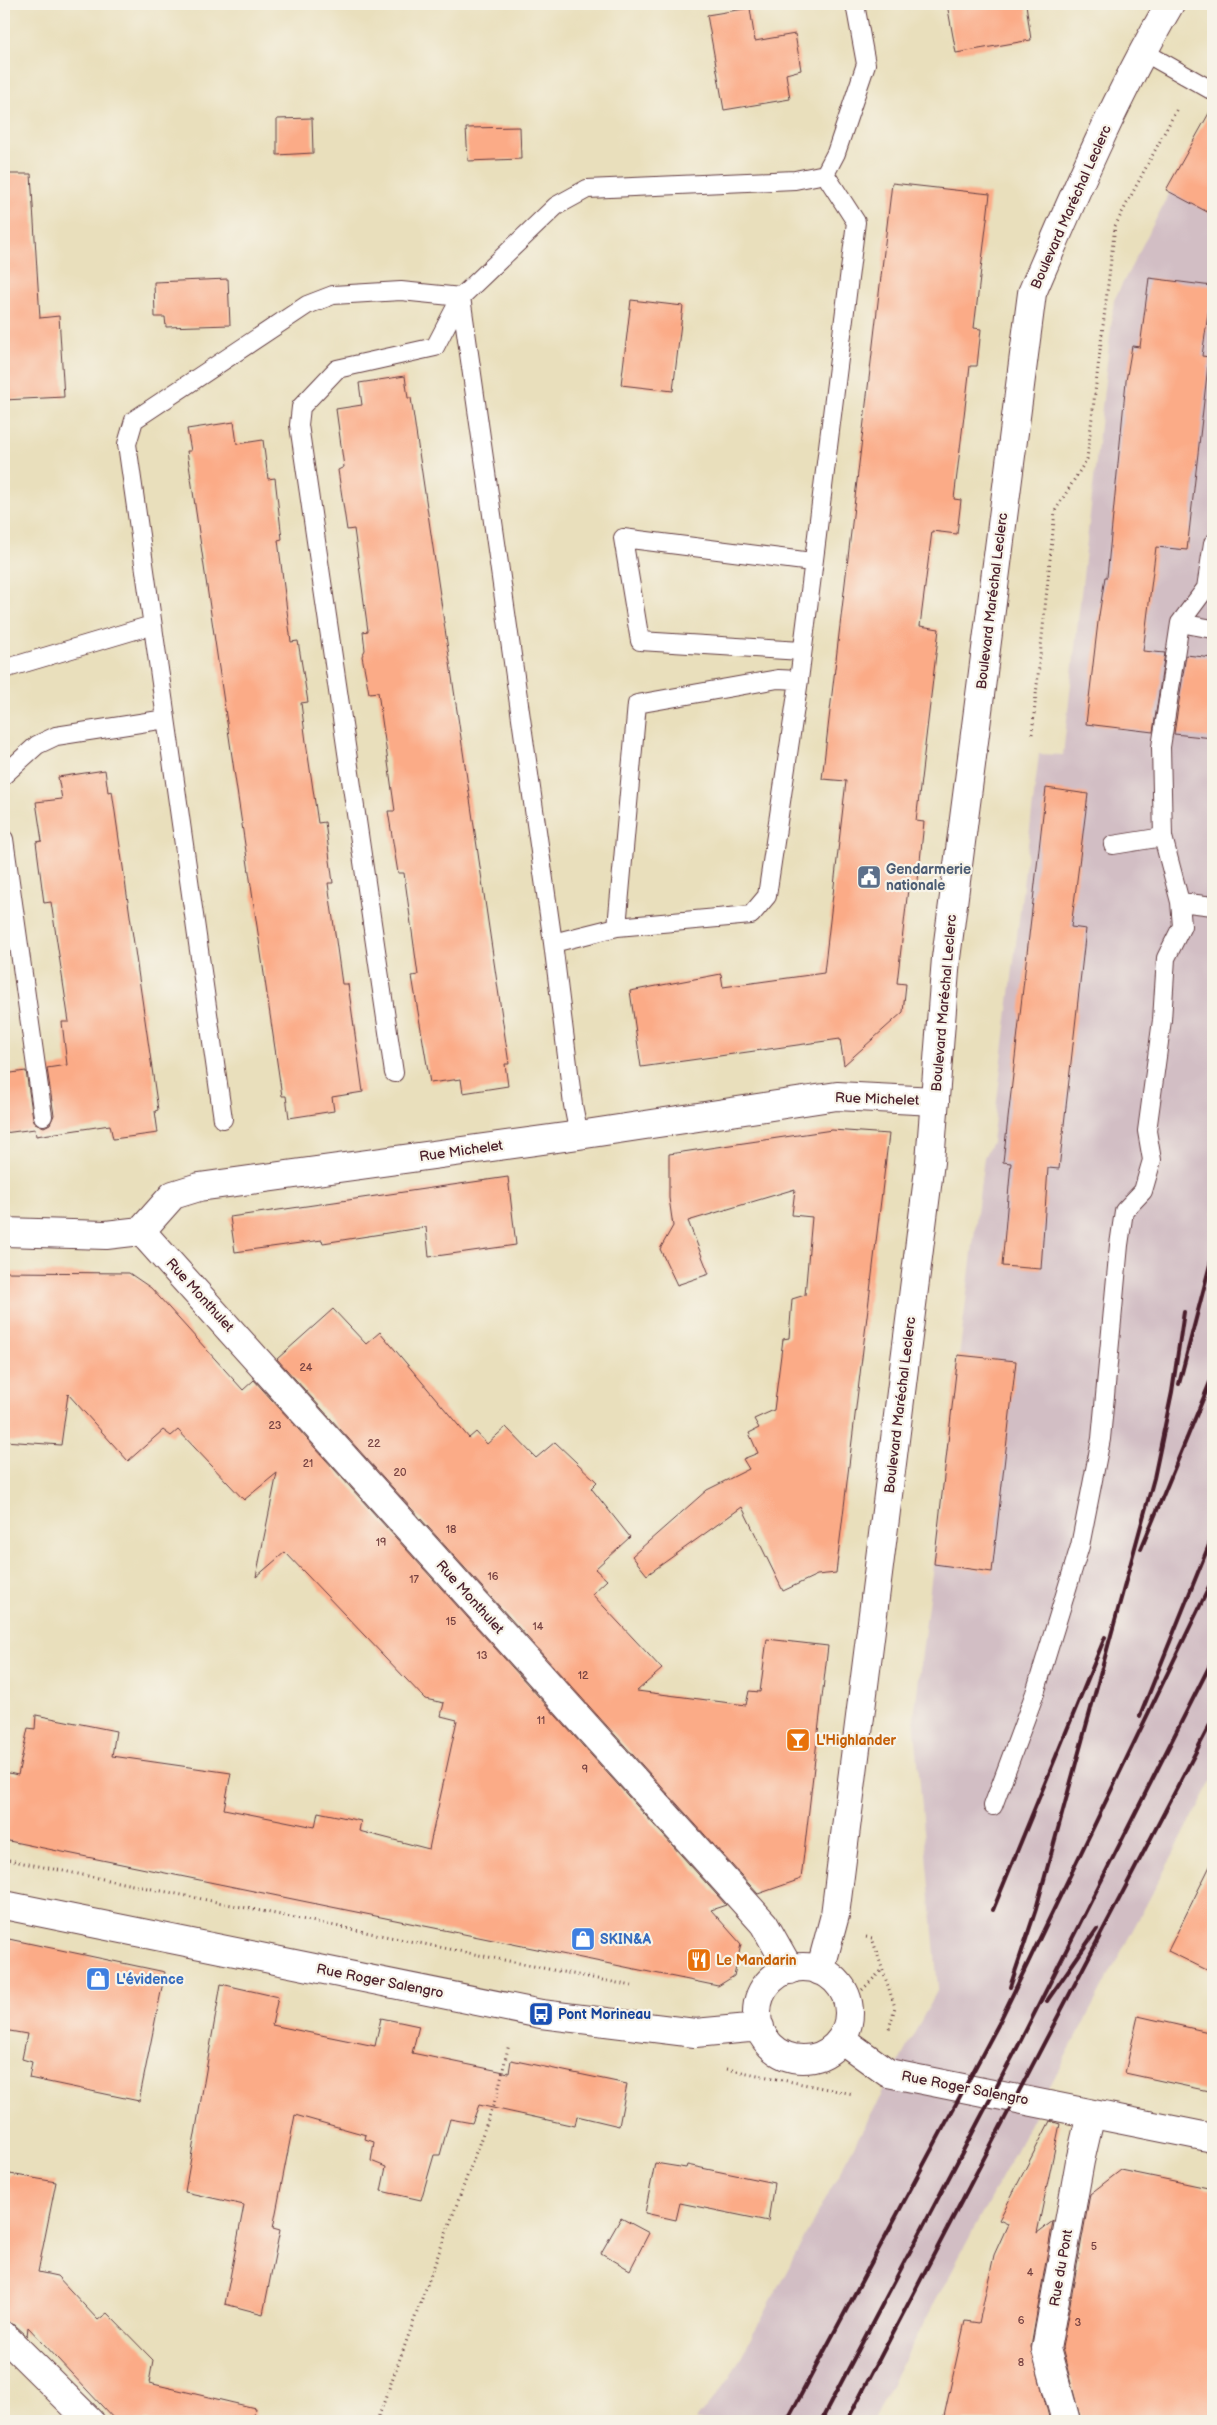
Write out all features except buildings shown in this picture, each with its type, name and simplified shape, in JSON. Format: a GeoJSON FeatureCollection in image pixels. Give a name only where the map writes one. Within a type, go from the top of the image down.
{"type":"FeatureCollection","features":[{"type":"Feature","properties":{"kind":"street","name":"Boulevard Maréchal Leclerc"},"geometry":{"type":"LineString","coordinates":[[820,1970],[835,1915],[930,1162],[946,958],[1032,293],[1069,206],[1142,51],[1170,4]]}},
{"type":"Feature","properties":{"kind":"street","name":"Rue Michelet"},"geometry":{"type":"LineString","coordinates":[[141,1231],[173,1195],[199,1186],[580,1135],[837,1096],[935,1101]]}},
{"type":"Feature","properties":{"kind":"street"},"geometry":{"type":"LineString","coordinates":[[4,1232],[106,1235],[141,1231]]}},
{"type":"Feature","properties":{"kind":"street","name":"Rue Monthulet"},"geometry":{"type":"LineString","coordinates":[[141,1231],[764,1924],[790,1970]]}},
{"type":"Feature","properties":{"kind":"street","name":"Rue Roger Salengro"},"geometry":{"type":"LineString","coordinates":[[4,1905],[542,2014],[695,2033],[760,2027]]}},
{"type":"Feature","properties":{"kind":"street"},"geometry":{"type":"LineString","coordinates":[[810,1968],[820,1970],[837,1982],[846,1995],[847,2026],[840,2039],[830,2050],[818,2056],[804,2059],[789,2057],[776,2050],[766,2040],[760,2027],[757,2012],[760,1997],[768,1983],[780,1973],[810,1968]]}},
{"type":"Feature","properties":{"kind":"street","name":"Rue Roger Salengro"},"geometry":{"type":"LineString","coordinates":[[840,2039],[888,2073],[1213,2138]]}},
{"type":"Feature","properties":{"kind":"street","name":"Rue du Pont"},"geometry":{"type":"LineString","coordinates":[[1066,2421],[1046,2349],[1080,2161],[1091,2114]]}},
{"type":"Feature","properties":{"kind":"street"},"geometry":{"type":"LineString","coordinates":[[4,2336],[90,2421]]}},
{"type":"Feature","properties":{"kind":"lane"},"geometry":{"type":"LineString","coordinates":[[825,174],[836,153],[866,64],[855,4]]}},
{"type":"Feature","properties":{"kind":"lane"},"geometry":{"type":"LineString","coordinates":[[1142,51],[1193,78],[1213,91]]}},
{"type":"Feature","properties":{"kind":"lane"},"geometry":{"type":"LineString","coordinates":[[394,1073],[299,425],[301,407],[337,369],[435,346],[461,297],[556,206],[587,189],[796,180],[825,174]]}},
{"type":"Feature","properties":{"kind":"lane"},"geometry":{"type":"LineString","coordinates":[[553,943],[617,927],[751,914],[767,896],[799,680],[812,562],[856,222],[825,174]]}},
{"type":"Feature","properties":{"kind":"lane"},"geometry":{"type":"LineString","coordinates":[[223,1119],[127,444],[134,420],[307,305],[333,295],[401,291],[461,297]]}},
{"type":"Feature","properties":{"kind":"lane"},"geometry":{"type":"LineString","coordinates":[[461,297],[553,943],[573,1105],[580,1135]]}},
{"type":"Feature","properties":{"kind":"lane"},"geometry":{"type":"LineString","coordinates":[[802,651],[640,641],[623,538],[812,562]]}},
{"type":"Feature","properties":{"kind":"lane"},"geometry":{"type":"LineString","coordinates":[[993,1806],[1035,1693],[1080,1546],[1101,1440],[1119,1245],[1124,1212],[1143,1191],[1152,1160],[1147,1131],[1162,1020],[1166,958],[1182,926],[1180,902],[1163,837],[1161,748],[1180,623],[1206,588],[1213,544]]}},
{"type":"Feature","properties":{"kind":"lane"},"geometry":{"type":"LineString","coordinates":[[1180,623],[1213,629]]}},
{"type":"Feature","properties":{"kind":"lane"},"geometry":{"type":"LineString","coordinates":[[4,669],[152,625]]}},
{"type":"Feature","properties":{"kind":"lane"},"geometry":{"type":"LineString","coordinates":[[617,927],[638,704],[778,679],[799,680]]}},
{"type":"Feature","properties":{"kind":"lane"},"geometry":{"type":"LineString","coordinates":[[4,775],[38,745],[56,736],[166,719]]}},
{"type":"Feature","properties":{"kind":"lane"},"geometry":{"type":"LineString","coordinates":[[1113,845],[1163,837]]}},
{"type":"Feature","properties":{"kind":"lane"},"geometry":{"type":"LineString","coordinates":[[4,839],[43,1116]]}},
{"type":"Feature","properties":{"kind":"lane"},"geometry":{"type":"LineString","coordinates":[[1180,902],[1213,906]]}},
{"type":"Feature","properties":{"kind":"path"},"geometry":{"type":"LineString","coordinates":[[1032,734],[1055,511],[1087,459],[1115,226],[1193,78]]}},
{"type":"Feature","properties":{"kind":"path"},"geometry":{"type":"LineString","coordinates":[[4,1859],[637,1987]]}},
{"type":"Feature","properties":{"kind":"path"},"geometry":{"type":"LineString","coordinates":[[872,1938],[895,2007],[890,2025]]}},
{"type":"Feature","properties":{"kind":"path"},"geometry":{"type":"LineString","coordinates":[[847,2004],[883,1969]]}},
{"type":"Feature","properties":{"kind":"path"},"geometry":{"type":"LineString","coordinates":[[377,2421],[497,2095],[509,2045]]}},
{"type":"Feature","properties":{"kind":"shaded area"},"geometry":{"type":"Polygon","coordinates":[[[1213,109],[1213,1779],[872,2421],[695,2421],[730,2377],[938,1989],[914,1717],[984,1157],[992,1142],[1039,754],[1063,755],[1114,300],[1213,109]]]}},
{"type":"Feature","properties":{"kind":"railway"},"geometry":{"type":"LineString","coordinates":[[1179,1384],[1213,1253]]}},
{"type":"Feature","properties":{"kind":"railway"},"geometry":{"type":"LineString","coordinates":[[1010,1987],[1036,1909],[1154,1478],[1172,1392],[1184,1312]]}},
{"type":"Feature","properties":{"kind":"railway"},"geometry":{"type":"LineString","coordinates":[[1141,1549],[1213,1375]]}},
{"type":"Feature","properties":{"kind":"railway"},"geometry":{"type":"LineString","coordinates":[[1140,1716],[1213,1535]]}},
{"type":"Feature","properties":{"kind":"railway"},"geometry":{"type":"LineString","coordinates":[[787,2421],[998,2025],[1213,1579]]}},
{"type":"Feature","properties":{"kind":"railway"},"geometry":{"type":"LineString","coordinates":[[993,1910],[1105,1637]]}},
{"type":"Feature","properties":{"kind":"railway"},"geometry":{"type":"LineString","coordinates":[[821,2421],[1017,2048],[1213,1659]]}},
{"type":"Feature","properties":{"kind":"railway"},"geometry":{"type":"LineString","coordinates":[[847,2421],[1213,1719]]}},
{"type":"Feature","properties":{"kind":"railway"},"geometry":{"type":"LineString","coordinates":[[1047,2001],[1097,1929]]}},
{"type":"Feature","properties":{"kind":"place","name":"Gendarmerie nationale"},"geometry":{"type":"Point","coordinates":[869,877]}},
{"type":"Feature","properties":{"kind":"place","name":"L'Highlander"},"geometry":{"type":"Point","coordinates":[798,1740]}},
{"type":"Feature","properties":{"kind":"place","name":"SKIN&A"},"geometry":{"type":"Point","coordinates":[583,1939]}},
{"type":"Feature","properties":{"kind":"place","name":"Le Mandarin"},"geometry":{"type":"Point","coordinates":[699,1960]}},
{"type":"Feature","properties":{"kind":"place","name":"L'évidence"},"geometry":{"type":"Point","coordinates":[98,1979]}},
{"type":"Feature","properties":{"kind":"place","name":"Pont Morineau"},"geometry":{"type":"Point","coordinates":[541,2014]}}]}
